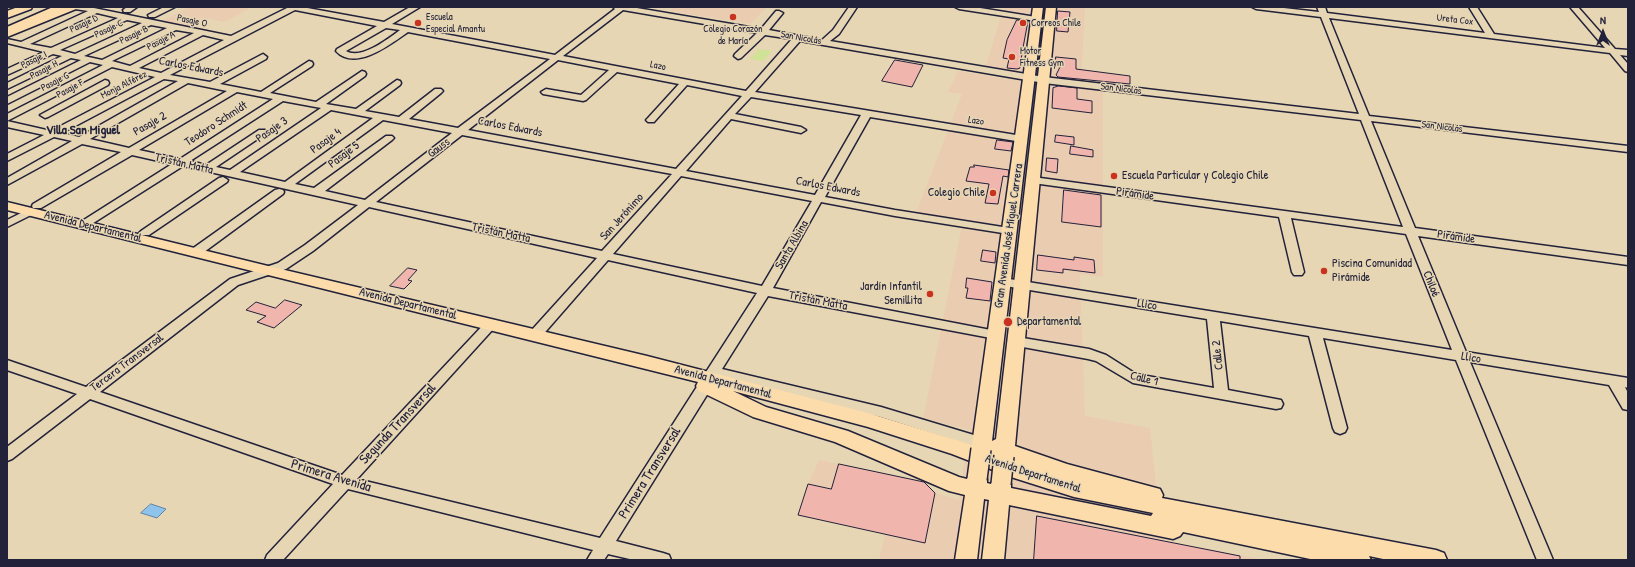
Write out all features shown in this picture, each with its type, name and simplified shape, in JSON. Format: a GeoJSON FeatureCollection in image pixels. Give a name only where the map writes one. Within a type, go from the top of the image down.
{"type":"FeatureCollection","features":[{"type":"Feature","properties":{"kind":"highway"},"geometry":{"type":"LineString","coordinates":[[7,16],[35,7]]}},
{"type":"Feature","properties":{"kind":"highway"},"geometry":{"type":"LineString","coordinates":[[7,21],[42,7]]}},
{"type":"Feature","properties":{"kind":"highway"},"geometry":{"type":"LineString","coordinates":[[7,27],[56,7]]}},
{"type":"Feature","properties":{"kind":"highway"},"geometry":{"type":"LineString","coordinates":[[7,32],[63,7]]}},
{"type":"Feature","properties":{"kind":"main road"},"geometry":{"type":"LineString","coordinates":[[7,16],[27,7]]}},
{"type":"Feature","properties":{"kind":"main road"},"geometry":{"type":"LineString","coordinates":[[7,32],[72,7]]}},
{"type":"Feature","properties":{"kind":"main road","name":"Gran Avenida José Miguel Carrera"},"geometry":{"type":"LineString","coordinates":[[966,560],[1038,7]]}},
{"type":"Feature","properties":{"kind":"main road","name":"Gran Avenida José Miguel Carrera"},"geometry":{"type":"LineString","coordinates":[[993,560],[1051,7]]}},
{"type":"Feature","properties":{"kind":"main road"},"geometry":{"type":"LineString","coordinates":[[1016,180],[1033,180]]}},
{"type":"Feature","properties":{"kind":"main road","name":"Avenida Departamental"},"geometry":{"type":"LineString","coordinates":[[7,206],[19,215],[250,276],[488,328],[709,379],[877,431],[931,449],[1017,482],[1079,501],[1368,554],[1436,560]]}},
{"type":"Feature","properties":{"kind":"main road","name":"Avenida Departamental"},"geometry":{"type":"LineString","coordinates":[[19,215],[83,225],[196,252],[488,328],[535,335],[647,362],[868,420],[958,448],[1018,471],[1074,489],[1368,554]]}},
{"type":"Feature","properties":{"kind":"main road"},"geometry":{"type":"LineString","coordinates":[[647,362],[709,379],[760,412],[841,436],[956,485],[976,484],[1290,554],[1339,560]]}},
{"type":"Feature","properties":{"kind":"main road"},"geometry":{"type":"LineString","coordinates":[[982,446],[1105,484],[1206,508],[1301,528],[1368,554]]}},
{"type":"Feature","properties":{"kind":"street","name":"Pasaje O"},"geometry":{"type":"LineString","coordinates":[[78,7],[96,11],[129,11],[175,27],[232,39]]}},
{"type":"Feature","properties":{"kind":"street"},"geometry":{"type":"LineString","coordinates":[[151,19],[171,7]]}},
{"type":"Feature","properties":{"kind":"street","name":"Lazo"},"geometry":{"type":"LineString","coordinates":[[292,7],[748,94],[866,115],[1022,139]]}},
{"type":"Feature","properties":{"kind":"street","name":"Monja Alférez"},"geometry":{"type":"LineString","coordinates":[[7,158],[292,7]]}},
{"type":"Feature","properties":{"kind":"street"},"geometry":{"type":"LineString","coordinates":[[407,29],[367,55],[359,56],[341,53],[340,51],[416,7]]}},
{"type":"Feature","properties":{"kind":"street","name":"San Nicolás"},"geometry":{"type":"LineString","coordinates":[[619,7],[645,9],[763,32],[1029,78],[1628,149]]}},
{"type":"Feature","properties":{"kind":"street","name":"Gauss"},"geometry":{"type":"LineString","coordinates":[[250,276],[268,271],[289,262],[462,131],[619,7]]}},
{"type":"Feature","properties":{"kind":"street"},"geometry":{"type":"LineString","coordinates":[[824,42],[836,32],[853,7]]}},
{"type":"Feature","properties":{"kind":"street"},"geometry":{"type":"LineString","coordinates":[[959,7],[1036,19]]}},
{"type":"Feature","properties":{"kind":"street","name":"Ureta Cox"},"geometry":{"type":"LineString","coordinates":[[1256,7],[1322,11],[1491,36],[1628,53]]}},
{"type":"Feature","properties":{"kind":"street"},"geometry":{"type":"LineString","coordinates":[[1473,7],[1491,36]]}},
{"type":"Feature","properties":{"kind":"street"},"geometry":{"type":"LineString","coordinates":[[1574,7],[1628,69]]}},
{"type":"Feature","properties":{"kind":"street"},"geometry":{"type":"LineString","coordinates":[[13,43],[96,11]]}},
{"type":"Feature","properties":{"kind":"street","name":"Pasaje D"},"geometry":{"type":"LineString","coordinates":[[7,72],[129,11]]}},
{"type":"Feature","properties":{"kind":"street","name":"Chiloé"},"geometry":{"type":"LineString","coordinates":[[1322,11],[1364,118],[1545,560]]}},
{"type":"Feature","properties":{"kind":"street"},"geometry":{"type":"LineString","coordinates":[[738,56],[763,32],[779,13]]}},
{"type":"Feature","properties":{"kind":"street","name":"Pasaje C"},"geometry":{"type":"LineString","coordinates":[[73,56],[151,19]]}},
{"type":"Feature","properties":{"kind":"street","name":"Pasaje B"},"geometry":{"type":"LineString","coordinates":[[108,63],[175,27]]}},
{"type":"Feature","properties":{"kind":"street","name":"Pasaje A"},"geometry":{"type":"LineString","coordinates":[[131,68],[201,33]]}},
{"type":"Feature","properties":{"kind":"street","name":"San Jerónimo"},"geometry":{"type":"LineString","coordinates":[[535,335],[798,38]]}},
{"type":"Feature","properties":{"kind":"street","name":"Carlos Edwards"},"geometry":{"type":"LineString","coordinates":[[13,43],[163,76],[919,218],[1010,231]]}},
{"type":"Feature","properties":{"kind":"street","name":"Pasaje I"},"geometry":{"type":"LineString","coordinates":[[7,87],[21,79],[73,56]]}},
{"type":"Feature","properties":{"kind":"street"},"geometry":{"type":"LineString","coordinates":[[212,85],[263,57]]}},
{"type":"Feature","properties":{"kind":"street","name":"Pasaje H"},"geometry":{"type":"LineString","coordinates":[[7,101],[90,59]]}},
{"type":"Feature","properties":{"kind":"street","name":"Pasaje G"},"geometry":{"type":"LineString","coordinates":[[7,118],[67,87],[108,63]]}},
{"type":"Feature","properties":{"kind":"street"},"geometry":{"type":"LineString","coordinates":[[263,94],[309,64]]}},
{"type":"Feature","properties":{"kind":"street"},"geometry":{"type":"LineString","coordinates":[[546,92],[583,98],[615,69]]}},
{"type":"Feature","properties":{"kind":"street"},"geometry":{"type":"LineString","coordinates":[[318,104],[362,74]]}},
{"type":"Feature","properties":{"kind":"street"},"geometry":{"type":"LineString","coordinates":[[7,76],[21,79]]}},
{"type":"Feature","properties":{"kind":"street"},"geometry":{"type":"LineString","coordinates":[[7,182],[187,80]]}},
{"type":"Feature","properties":{"kind":"street"},"geometry":{"type":"LineString","coordinates":[[650,120],[685,82]]}},
{"type":"Feature","properties":{"kind":"street"},"geometry":{"type":"LineString","coordinates":[[43,83],[67,87]]}},
{"type":"Feature","properties":{"kind":"street","name":"Pasaje F"},"geometry":{"type":"LineString","coordinates":[[45,115],[105,83]]}},
{"type":"Feature","properties":{"kind":"street"},"geometry":{"type":"LineString","coordinates":[[358,112],[397,83]]}},
{"type":"Feature","properties":{"kind":"street"},"geometry":{"type":"LineString","coordinates":[[7,87],[26,92]]}},
{"type":"Feature","properties":{"kind":"street","name":"Pasaje 2"},"geometry":{"type":"LineString","coordinates":[[19,215],[236,89]]}},
{"type":"Feature","properties":{"kind":"street"},"geometry":{"type":"LineString","coordinates":[[402,120],[438,91]]}},
{"type":"Feature","properties":{"kind":"street"},"geometry":{"type":"LineString","coordinates":[[52,95],[74,100]]}},
{"type":"Feature","properties":{"kind":"street","name":"Teodoro Schmidt"},"geometry":{"type":"LineString","coordinates":[[83,225],[282,98]]}},
{"type":"Feature","properties":{"kind":"street","name":"Pasaje 3"},"geometry":{"type":"LineString","coordinates":[[145,233],[329,106]]}},
{"type":"Feature","properties":{"kind":"street","name":"Santa Albina"},"geometry":{"type":"LineString","coordinates":[[709,379],[765,290],[866,115]]}},
{"type":"Feature","properties":{"kind":"street","name":"Pasaje 4"},"geometry":{"type":"LineString","coordinates":[[196,252],[382,116]]}},
{"type":"Feature","properties":{"kind":"street"},"geometry":{"type":"LineString","coordinates":[[728,116],[801,130]]}},
{"type":"Feature","properties":{"kind":"street","name":"Tristán Matta"},"geometry":{"type":"LineString","coordinates":[[7,124],[130,151],[176,166],[362,207],[765,290],[996,335]]}},
{"type":"Feature","properties":{"kind":"street"},"geometry":{"type":"LineString","coordinates":[[7,133],[18,127]]}},
{"type":"Feature","properties":{"kind":"street"},"geometry":{"type":"LineString","coordinates":[[206,169],[262,132]]}},
{"type":"Feature","properties":{"kind":"street","name":"Pasaje 5"},"geometry":{"type":"LineString","coordinates":[[315,193],[389,138]]}},
{"type":"Feature","properties":{"kind":"street","name":"Tristán Matta"},"geometry":{"type":"LineString","coordinates":[[176,166],[206,169],[227,177]]}},
{"type":"Feature","properties":{"kind":"street","name":"Pirámide"},"geometry":{"type":"LineString","coordinates":[[1033,180],[1628,261]]}},
{"type":"Feature","properties":{"kind":"street","name":"Tristán Matta"},"geometry":{"type":"LineString","coordinates":[[282,189],[315,193],[362,207]]}},
{"type":"Feature","properties":{"kind":"street"},"geometry":{"type":"LineString","coordinates":[[1284,214],[1298,272]]}},
{"type":"Feature","properties":{"kind":"street","name":"Tercera Transversal"},"geometry":{"type":"LineString","coordinates":[[7,455],[234,282],[250,276]]}},
{"type":"Feature","properties":{"kind":"street","name":"Llico"},"geometry":{"type":"LineString","coordinates":[[1003,282],[1621,382]]}},
{"type":"Feature","properties":{"kind":"street","name":"Calle 2"},"geometry":{"type":"LineString","coordinates":[[1214,316],[1222,394]]}},
{"type":"Feature","properties":{"kind":"street","name":"Segunda Transversal"},"geometry":{"type":"LineString","coordinates":[[273,560],[488,328]]}},
{"type":"Feature","properties":{"kind":"street"},"geometry":{"type":"LineString","coordinates":[[1315,332],[1340,428]]}},
{"type":"Feature","properties":{"kind":"street","name":"Calle 1"},"geometry":{"type":"LineString","coordinates":[[1017,342],[1090,354],[1101,358],[1133,378],[1276,404]]}},
{"type":"Feature","properties":{"kind":"street","name":"Primera Avenida"},"geometry":{"type":"LineString","coordinates":[[7,365],[344,482],[664,560]]}},
{"type":"Feature","properties":{"kind":"street","name":"Avenida Departamental"},"geometry":{"type":"LineString","coordinates":[[709,379],[881,412],[982,446]]}},
{"type":"Feature","properties":{"kind":"street","name":"Primera Transversal"},"geometry":{"type":"LineString","coordinates":[[595,560],[709,379]]}},
{"type":"Feature","properties":{"kind":"street"},"geometry":{"type":"LineString","coordinates":[[1621,382],[1628,405]]}},
{"type":"Feature","properties":{"kind":"shaded area"},"geometry":{"type":"Polygon","coordinates":[[[190,7],[252,7],[225,22],[204,18],[187,26],[161,21],[190,7]]]}},
{"type":"Feature","properties":{"kind":"shaded area","name":"Colegio Corazón de María"},"geometry":{"type":"Polygon","coordinates":[[[674,7],[767,7],[750,24],[669,11],[674,7]]]}},
{"type":"Feature","properties":{"kind":"shaded area"},"geometry":{"type":"Polygon","coordinates":[[[1004,7],[1085,7],[1081,82],[985,68],[1004,7]]]}},
{"type":"Feature","properties":{"kind":"shaded area"},"geometry":{"type":"Polygon","coordinates":[[[958,71],[1020,81],[1103,90],[1103,277],[1080,274],[1085,416],[1150,428],[1162,540],[1265,560],[879,560],[885,534],[798,515],[808,484],[819,460],[924,481],[935,493],[959,500],[969,430],[923,418],[963,220],[916,213],[962,94],[948,92],[958,71]]]}},
{"type":"Feature","properties":{"kind":"green space"},"geometry":{"type":"Polygon","coordinates":[[[759,49],[772,51],[763,61],[750,59],[759,49]]]}},
{"type":"Feature","properties":{"kind":"green space"},"geometry":{"type":"Polygon","coordinates":[[[74,124],[98,129],[82,138],[58,133],[74,124]]]}},
{"type":"Feature","properties":{"kind":"water"},"geometry":{"type":"Polygon","coordinates":[[[151,504],[166,509],[157,518],[141,513],[151,504]]]}},
{"type":"Feature","properties":{"kind":"building"},"geometry":{"type":"Polygon","coordinates":[[[1058,11],[1070,12],[1068,32],[1057,31],[1058,11]]]}},
{"type":"Feature","properties":{"kind":"building"},"geometry":{"type":"Polygon","coordinates":[[[1017,20],[1028,21],[1020,68],[1007,68],[1009,59],[1003,58],[1007,40],[1017,20]]]}},
{"type":"Feature","properties":{"kind":"building"},"geometry":{"type":"Polygon","coordinates":[[[1056,57],[1076,59],[1076,69],[1130,76],[1130,84],[1058,77],[1056,75],[1060,67],[1056,66],[1056,57]]]}},
{"type":"Feature","properties":{"kind":"building"},"geometry":{"type":"Polygon","coordinates":[[[895,60],[923,65],[912,87],[882,81],[895,60]]]}},
{"type":"Feature","properties":{"kind":"building"},"geometry":{"type":"Polygon","coordinates":[[[1059,86],[1077,88],[1077,99],[1092,101],[1092,113],[1052,108],[1053,88],[1059,86]]]}},
{"type":"Feature","properties":{"kind":"building"},"geometry":{"type":"Polygon","coordinates":[[[1056,135],[1074,137],[1074,145],[1055,142],[1056,135]]]}},
{"type":"Feature","properties":{"kind":"building"},"geometry":{"type":"Polygon","coordinates":[[[997,140],[1013,142],[1011,151],[995,149],[997,140]]]}},
{"type":"Feature","properties":{"kind":"building"},"geometry":{"type":"Polygon","coordinates":[[[1071,146],[1093,150],[1093,157],[1070,154],[1071,146]]]}},
{"type":"Feature","properties":{"kind":"building"},"geometry":{"type":"Polygon","coordinates":[[[1047,158],[1058,159],[1057,173],[1046,171],[1047,158]]]}},
{"type":"Feature","properties":{"kind":"building"},"geometry":{"type":"Polygon","coordinates":[[[974,165],[1009,170],[1008,177],[1003,176],[998,204],[985,203],[989,184],[966,181],[970,167],[974,167],[974,165]]]}},
{"type":"Feature","properties":{"kind":"building"},"geometry":{"type":"Polygon","coordinates":[[[1064,190],[1101,195],[1101,227],[1062,222],[1064,190]]]}},
{"type":"Feature","properties":{"kind":"building"},"geometry":{"type":"Polygon","coordinates":[[[983,250],[996,252],[995,263],[981,261],[983,250]]]}},
{"type":"Feature","properties":{"kind":"building"},"geometry":{"type":"Polygon","coordinates":[[[1038,255],[1074,260],[1074,257],[1094,260],[1095,273],[1063,269],[1063,273],[1037,270],[1038,255]]]}},
{"type":"Feature","properties":{"kind":"building"},"geometry":{"type":"Polygon","coordinates":[[[408,268],[417,270],[408,280],[412,281],[404,289],[390,286],[408,268]]]}},
{"type":"Feature","properties":{"kind":"building"},"geometry":{"type":"Polygon","coordinates":[[[967,278],[992,282],[990,301],[966,298],[968,288],[966,288],[967,278]]]}},
{"type":"Feature","properties":{"kind":"building"},"geometry":{"type":"Polygon","coordinates":[[[285,300],[302,305],[274,328],[257,322],[266,316],[246,310],[256,302],[275,308],[285,300]]]}},
{"type":"Feature","properties":{"kind":"building"},"geometry":{"type":"Polygon","coordinates":[[[839,464],[924,482],[935,493],[925,543],[798,515],[808,484],[831,489],[839,464]]]}},
{"type":"Feature","properties":{"kind":"building"},"geometry":{"type":"Polygon","coordinates":[[[1037,516],[1240,556],[1240,560],[1034,560],[1037,516]]]}},
{"type":"Feature","properties":{"kind":"place","name":"Colegio Corazón de María"},"geometry":{"type":"Point","coordinates":[733,17]}},
{"type":"Feature","properties":{"kind":"place","name":"Escuela Especial Amantu"},"geometry":{"type":"Point","coordinates":[418,23]}},
{"type":"Feature","properties":{"kind":"place","name":"Correos Chile"},"geometry":{"type":"Point","coordinates":[1023,23]}},
{"type":"Feature","properties":{"kind":"place","name":"Motor Fitness Gym"},"geometry":{"type":"Point","coordinates":[1012,57]}},
{"type":"Feature","properties":{"kind":"place","name":"Escuela Particular y Colegio Chile"},"geometry":{"type":"Point","coordinates":[1114,176]}},
{"type":"Feature","properties":{"kind":"place","name":"Colegio Chile"},"geometry":{"type":"Point","coordinates":[993,193]}},
{"type":"Feature","properties":{"kind":"place","name":"Piscina Comunidad Pirámide"},"geometry":{"type":"Point","coordinates":[1324,271]}},
{"type":"Feature","properties":{"kind":"place","name":"Jardín Infantil Semillita"},"geometry":{"type":"Point","coordinates":[930,294]}},
{"type":"Feature","properties":{"kind":"place","name":"Departamental"},"geometry":{"type":"Point","coordinates":[1008,322]}},
{"type":"Feature","properties":{"kind":"district","name":"Villa San Miguel"},"geometry":{"type":"Point","coordinates":[83,131]}}]}
